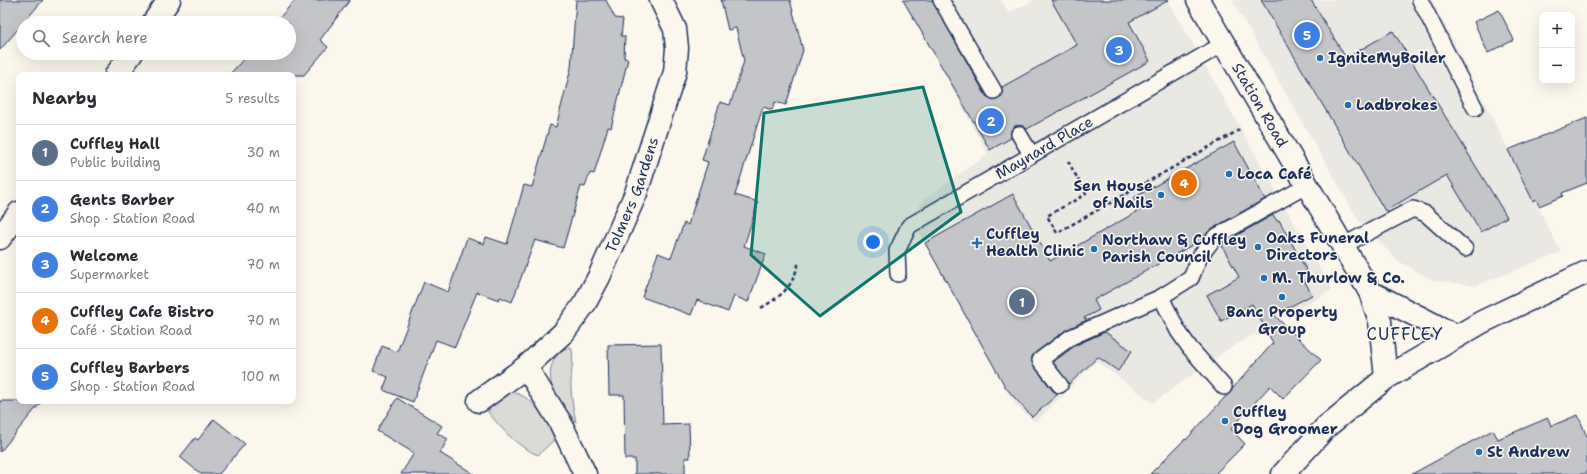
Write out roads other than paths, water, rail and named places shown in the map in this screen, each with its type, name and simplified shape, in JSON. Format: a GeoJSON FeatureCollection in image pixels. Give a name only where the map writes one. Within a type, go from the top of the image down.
{"type":"FeatureCollection","features":[{"type":"Feature","properties":{"kind":"street"},"geometry":{"type":"LineString","coordinates":[[158,16],[169,0]]}},
{"type":"Feature","properties":{"kind":"street","name":"Tolmers Gardens"},"geometry":{"type":"LineString","coordinates":[[479,401],[526,366],[564,332],[585,303],[599,277],[636,192],[675,72],[677,48],[674,29],[661,0]]}},
{"type":"Feature","properties":{"kind":"street","name":"Station Road"},"geometry":{"type":"LineString","coordinates":[[1198,0],[1306,186],[1370,292],[1380,321],[1386,378]]}},
{"type":"Feature","properties":{"kind":"street"},"geometry":{"type":"LineString","coordinates":[[118,72],[127,60]]}},
{"type":"Feature","properties":{"kind":"street"},"geometry":{"type":"LineString","coordinates":[[0,238],[16,216]]}},
{"type":"Feature","properties":{"kind":"street"},"geometry":{"type":"LineString","coordinates":[[1283,474],[1326,427],[1386,378],[1482,322],[1587,272]]}},
{"type":"Feature","properties":{"kind":"street"},"geometry":{"type":"LineString","coordinates":[[1370,292],[1456,336]]}},
{"type":"Feature","properties":{"kind":"street"},"geometry":{"type":"LineString","coordinates":[[526,366],[560,422],[585,474]]}},
{"type":"Feature","properties":{"kind":"lane"},"geometry":{"type":"LineString","coordinates":[[941,0],[994,91]]}},
{"type":"Feature","properties":{"kind":"lane"},"geometry":{"type":"LineString","coordinates":[[1420,0],[1474,108]]}},
{"type":"Feature","properties":{"kind":"lane","name":"Maynard Place"},"geometry":{"type":"LineString","coordinates":[[898,274],[897,251],[909,226],[1223,44]]}},
{"type":"Feature","properties":{"kind":"lane"},"geometry":{"type":"LineString","coordinates":[[1019,134],[1031,154]]}},
{"type":"Feature","properties":{"kind":"lane"},"geometry":{"type":"LineString","coordinates":[[1060,385],[1040,360],[1071,337],[1161,297],[1191,278],[1200,256],[1215,237],[1306,186]]}},
{"type":"Feature","properties":{"kind":"lane"},"geometry":{"type":"LineString","coordinates":[[1342,246],[1413,209],[1426,214],[1465,249]]}},
{"type":"Feature","properties":{"kind":"lane"},"geometry":{"type":"LineString","coordinates":[[1161,297],[1178,331],[1190,348],[1224,387]]}},
{"type":"Feature","properties":{"kind":"place","name":"Cuffley Barbers"},"geometry":{"type":"Point","coordinates":[1307,35]}},
{"type":"Feature","properties":{"kind":"place","name":"Welcome"},"geometry":{"type":"Point","coordinates":[1119,50]}},
{"type":"Feature","properties":{"kind":"place","name":"IgniteMyBoiler"},"geometry":{"type":"Point","coordinates":[1320,58]}},
{"type":"Feature","properties":{"kind":"place","name":"Ladbrokes"},"geometry":{"type":"Point","coordinates":[1348,105]}},
{"type":"Feature","properties":{"kind":"place","name":"Gents Barber"},"geometry":{"type":"Point","coordinates":[991,121]}},
{"type":"Feature","properties":{"kind":"place","name":"Loca Café"},"geometry":{"type":"Point","coordinates":[1229,174]}},
{"type":"Feature","properties":{"kind":"place","name":"Cuffley Cafe Bistro"},"geometry":{"type":"Point","coordinates":[1184,183]}},
{"type":"Feature","properties":{"kind":"place","name":"Sen House of Nails"},"geometry":{"type":"Point","coordinates":[1161,195]}},
{"type":"Feature","properties":{"kind":"place","name":"Cuffley Health Clinic"},"geometry":{"type":"Point","coordinates":[977,243]}},
{"type":"Feature","properties":{"kind":"place","name":"Oaks Funeral Directors"},"geometry":{"type":"Point","coordinates":[1258,247]}},
{"type":"Feature","properties":{"kind":"place","name":"Northaw & Cuffley Parish Council"},"geometry":{"type":"Point","coordinates":[1094,249]}},
{"type":"Feature","properties":{"kind":"place","name":"M. Thurlow & Co."},"geometry":{"type":"Point","coordinates":[1264,278]}},
{"type":"Feature","properties":{"kind":"place","name":"Banc Property Group"},"geometry":{"type":"Point","coordinates":[1282,297]}},
{"type":"Feature","properties":{"kind":"place","name":"Cuffley Hall"},"geometry":{"type":"Point","coordinates":[1022,302]}},
{"type":"Feature","properties":{"kind":"place","name":"Cuffley Dog Groomer"},"geometry":{"type":"Point","coordinates":[1225,421]}},
{"type":"Feature","properties":{"kind":"place","name":"St Andrew"},"geometry":{"type":"Point","coordinates":[1479,452]}},
{"type":"Feature","properties":{"kind":"district","name":"CUFFLEY"},"geometry":{"type":"Point","coordinates":[1405,334]}}]}
